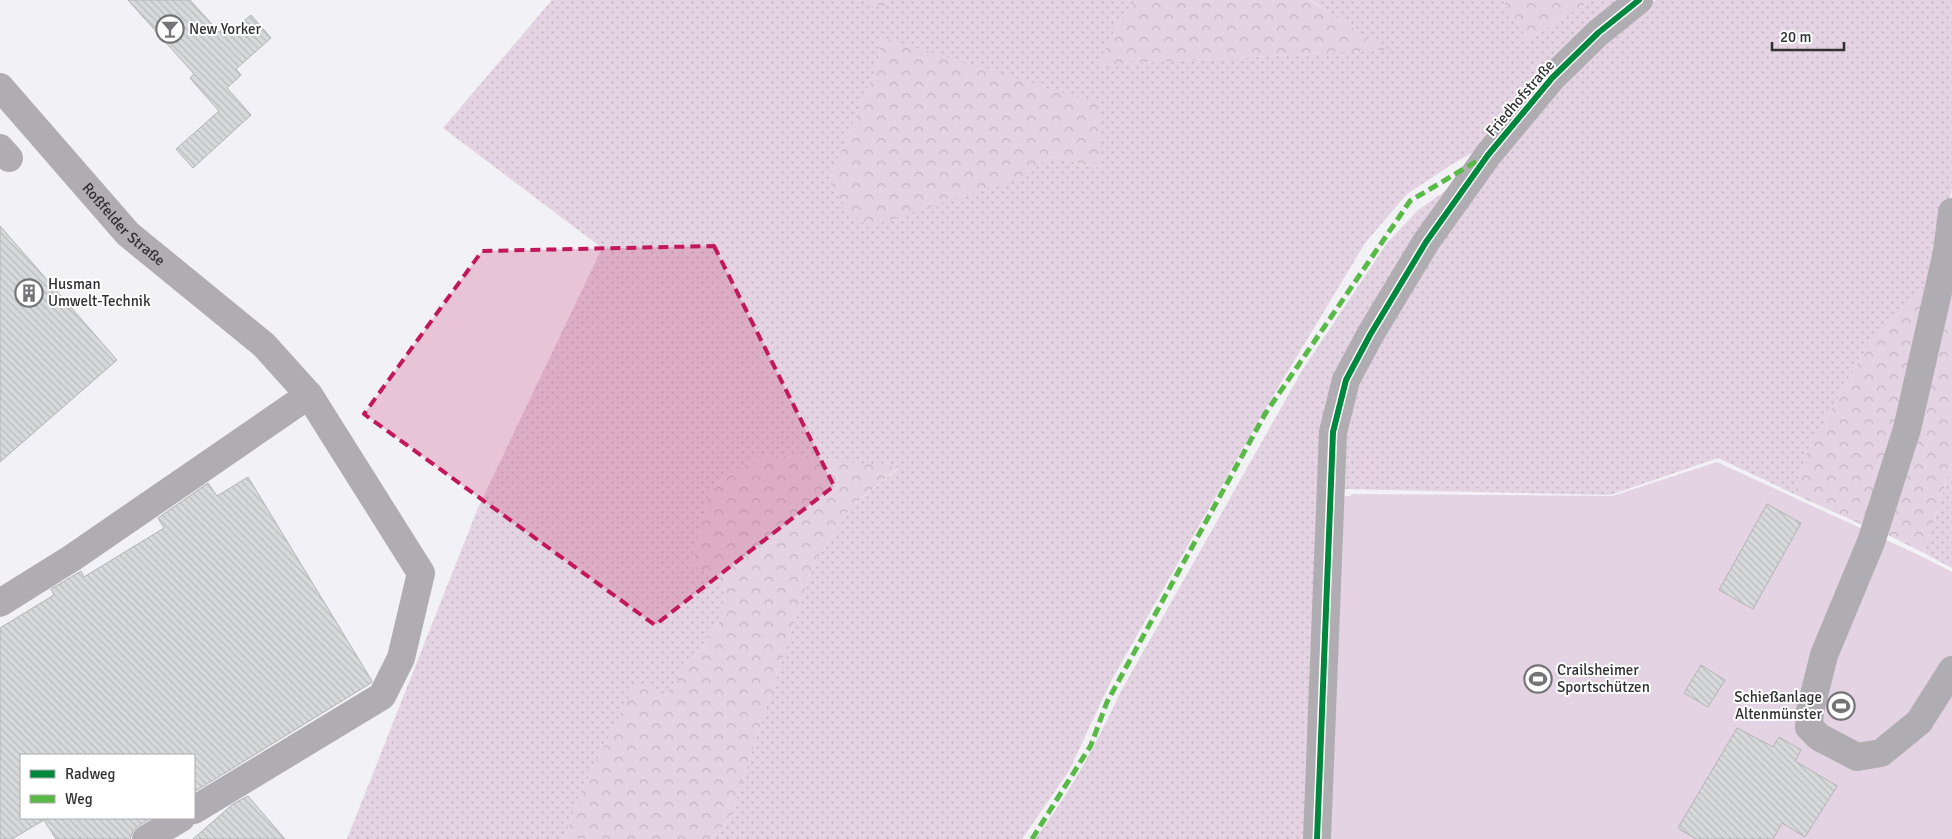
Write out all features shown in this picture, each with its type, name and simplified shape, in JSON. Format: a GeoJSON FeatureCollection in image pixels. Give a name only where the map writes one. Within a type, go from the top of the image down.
{"type":"FeatureCollection","features":[{"type":"Feature","properties":{"kind":"street","name":"Friedhofstraße"},"geometry":{"type":"LineString","coordinates":[[1317,839],[1333,432],[1346,380],[1370,335],[1426,242],[1488,155],[1552,78],[1598,33],[1639,0]]}},
{"type":"Feature","properties":{"kind":"street","name":"Roßfelder Straße"},"geometry":{"type":"LineString","coordinates":[[0,87],[128,234],[264,345],[309,395],[421,573],[402,658],[382,696],[195,809]]}},
{"type":"Feature","properties":{"kind":"street"},"geometry":{"type":"LineString","coordinates":[[1952,212],[1947,252],[1907,429],[1871,542],[1824,655],[1810,711],[1809,727],[1820,737],[1858,757],[1881,753],[1919,722],[1952,670]]}},
{"type":"Feature","properties":{"kind":"street"},"geometry":{"type":"LineString","coordinates":[[0,603],[72,558],[309,395]]}},
{"type":"Feature","properties":{"kind":"street"},"geometry":{"type":"LineString","coordinates":[[146,839],[179,819]]}},
{"type":"Feature","properties":{"kind":"highlighted area"},"geometry":{"type":"Polygon","coordinates":[[[714,246],[834,486],[655,625],[364,414],[482,251],[714,246]]]}},
{"type":"Feature","properties":{"kind":"green space"},"geometry":{"type":"Polygon","coordinates":[[[552,0],[858,0],[884,7],[888,0],[1137,0],[1119,21],[1099,65],[1385,50],[1311,0],[1503,0],[1528,40],[1591,0],[1629,0],[1492,141],[1407,194],[1365,243],[1263,413],[1110,683],[1069,771],[1022,839],[711,839],[730,819],[813,565],[851,507],[899,468],[762,454],[711,487],[692,564],[725,585],[721,620],[665,696],[637,682],[579,796],[564,839],[347,839],[478,508],[602,248],[443,128],[552,0]],[[881,38],[879,61],[829,180],[1021,177],[1051,157],[1101,168],[881,38]]]}},
{"type":"Feature","properties":{"kind":"green space"},"geometry":{"type":"Polygon","coordinates":[[[858,0],[888,0],[884,7],[858,0]]]}},
{"type":"Feature","properties":{"kind":"green space"},"geometry":{"type":"Polygon","coordinates":[[[1137,0],[1310,0],[1386,50],[1098,65],[1119,21],[1137,0]]]}},
{"type":"Feature","properties":{"kind":"green space"},"geometry":{"type":"Polygon","coordinates":[[[1503,0],[1591,0],[1528,40],[1503,0]]]}},
{"type":"Feature","properties":{"kind":"green space"},"geometry":{"type":"Polygon","coordinates":[[[1656,0],[1952,0],[1952,189],[1938,270],[1866,349],[1807,452],[1794,494],[1718,458],[1610,495],[1343,489],[1345,442],[1354,386],[1386,319],[1495,159],[1615,25],[1656,0]]]}},
{"type":"Feature","properties":{"kind":"green space"},"geometry":{"type":"Polygon","coordinates":[[[881,37],[1100,104],[1101,168],[1051,157],[1021,177],[868,227],[846,208],[829,180],[879,61],[881,37]]]}},
{"type":"Feature","properties":{"kind":"green space"},"geometry":{"type":"Polygon","coordinates":[[[1460,181],[1336,389],[1314,839],[1035,839],[1060,804],[1082,767],[1121,691],[1303,369],[1387,243],[1418,210],[1460,181]]]}},
{"type":"Feature","properties":{"kind":"green space"},"geometry":{"type":"Polygon","coordinates":[[[1938,270],[1867,527],[1794,494],[1807,452],[1866,349],[1938,270]]]}},
{"type":"Feature","properties":{"kind":"green space"},"geometry":{"type":"Polygon","coordinates":[[[1952,277],[1952,462],[1924,553],[1882,532],[1952,277]]]}},
{"type":"Feature","properties":{"kind":"green space"},"geometry":{"type":"Polygon","coordinates":[[[762,454],[899,467],[851,507],[813,565],[730,819],[711,839],[564,839],[579,796],[637,681],[665,696],[721,620],[725,585],[692,564],[711,487],[762,454]]]}},
{"type":"Feature","properties":{"kind":"green space","name":"Crailsheimer Sportschützen"},"geometry":{"type":"Polygon","coordinates":[[[1717,462],[1952,572],[1952,839],[1321,839],[1340,496],[1351,496],[1351,494],[1612,496],[1717,462]]]}},
{"type":"Feature","properties":{"kind":"green space"},"geometry":{"type":"Polygon","coordinates":[[[1952,462],[1952,568],[1924,553],[1952,462]]]}},
{"type":"Feature","properties":{"kind":"building"},"geometry":{"type":"Polygon","coordinates":[[[128,0],[190,0],[219,32],[223,29],[226,32],[231,29],[232,31],[251,15],[271,38],[236,69],[241,75],[227,88],[251,115],[193,168],[176,149],[219,111],[190,78],[194,74],[128,0]]]}},
{"type":"Feature","properties":{"kind":"building","name":"Husman Umwelt-Technik"},"geometry":{"type":"Polygon","coordinates":[[[0,226],[117,360],[0,462],[0,226]]]}},
{"type":"Feature","properties":{"kind":"building"},"geometry":{"type":"Polygon","coordinates":[[[248,477],[372,681],[371,683],[195,791],[195,754],[20,754],[20,819],[149,819],[133,831],[130,839],[56,839],[44,820],[12,839],[0,839],[0,628],[54,595],[51,589],[81,571],[84,577],[164,528],[158,518],[208,483],[217,496],[248,477]]]}},
{"type":"Feature","properties":{"kind":"building"},"geometry":{"type":"Polygon","coordinates":[[[1767,504],[1801,523],[1753,609],[1719,590],[1767,504]]]}},
{"type":"Feature","properties":{"kind":"building"},"geometry":{"type":"Polygon","coordinates":[[[1701,665],[1725,680],[1708,707],[1684,693],[1701,665]]]}},
{"type":"Feature","properties":{"kind":"building"},"geometry":{"type":"Polygon","coordinates":[[[1737,728],[1773,747],[1779,737],[1801,750],[1795,761],[1837,786],[1805,837],[1782,823],[1773,839],[1696,839],[1678,828],[1737,728]]]}},
{"type":"Feature","properties":{"kind":"building"},"geometry":{"type":"Polygon","coordinates":[[[248,796],[285,839],[193,839],[233,804],[248,796]]]}},
{"type":"Feature","properties":{"kind":"marked path"},"geometry":{"type":"LineString","coordinates":[[1032,839],[1091,745],[1107,702],[1265,414],[1410,201],[1482,158]]}},
{"type":"Feature","properties":{"kind":"cycle path"},"geometry":{"type":"LineString","coordinates":[[1317,839],[1333,432],[1346,380],[1370,335],[1426,242],[1488,155],[1552,78],[1598,33],[1639,0]]}},
{"type":"Feature","properties":{"kind":"place","name":"New Yorker"},"geometry":{"type":"Point","coordinates":[170,29]}},
{"type":"Feature","properties":{"kind":"place","name":"Husman Umwelt-Technik"},"geometry":{"type":"Point","coordinates":[29,293]}},
{"type":"Feature","properties":{"kind":"place","name":"Crailsheimer Sportschützen"},"geometry":{"type":"Point","coordinates":[1538,679]}},
{"type":"Feature","properties":{"kind":"place","name":"Schießanlage Altenmünster"},"geometry":{"type":"Point","coordinates":[1841,706]}}]}
